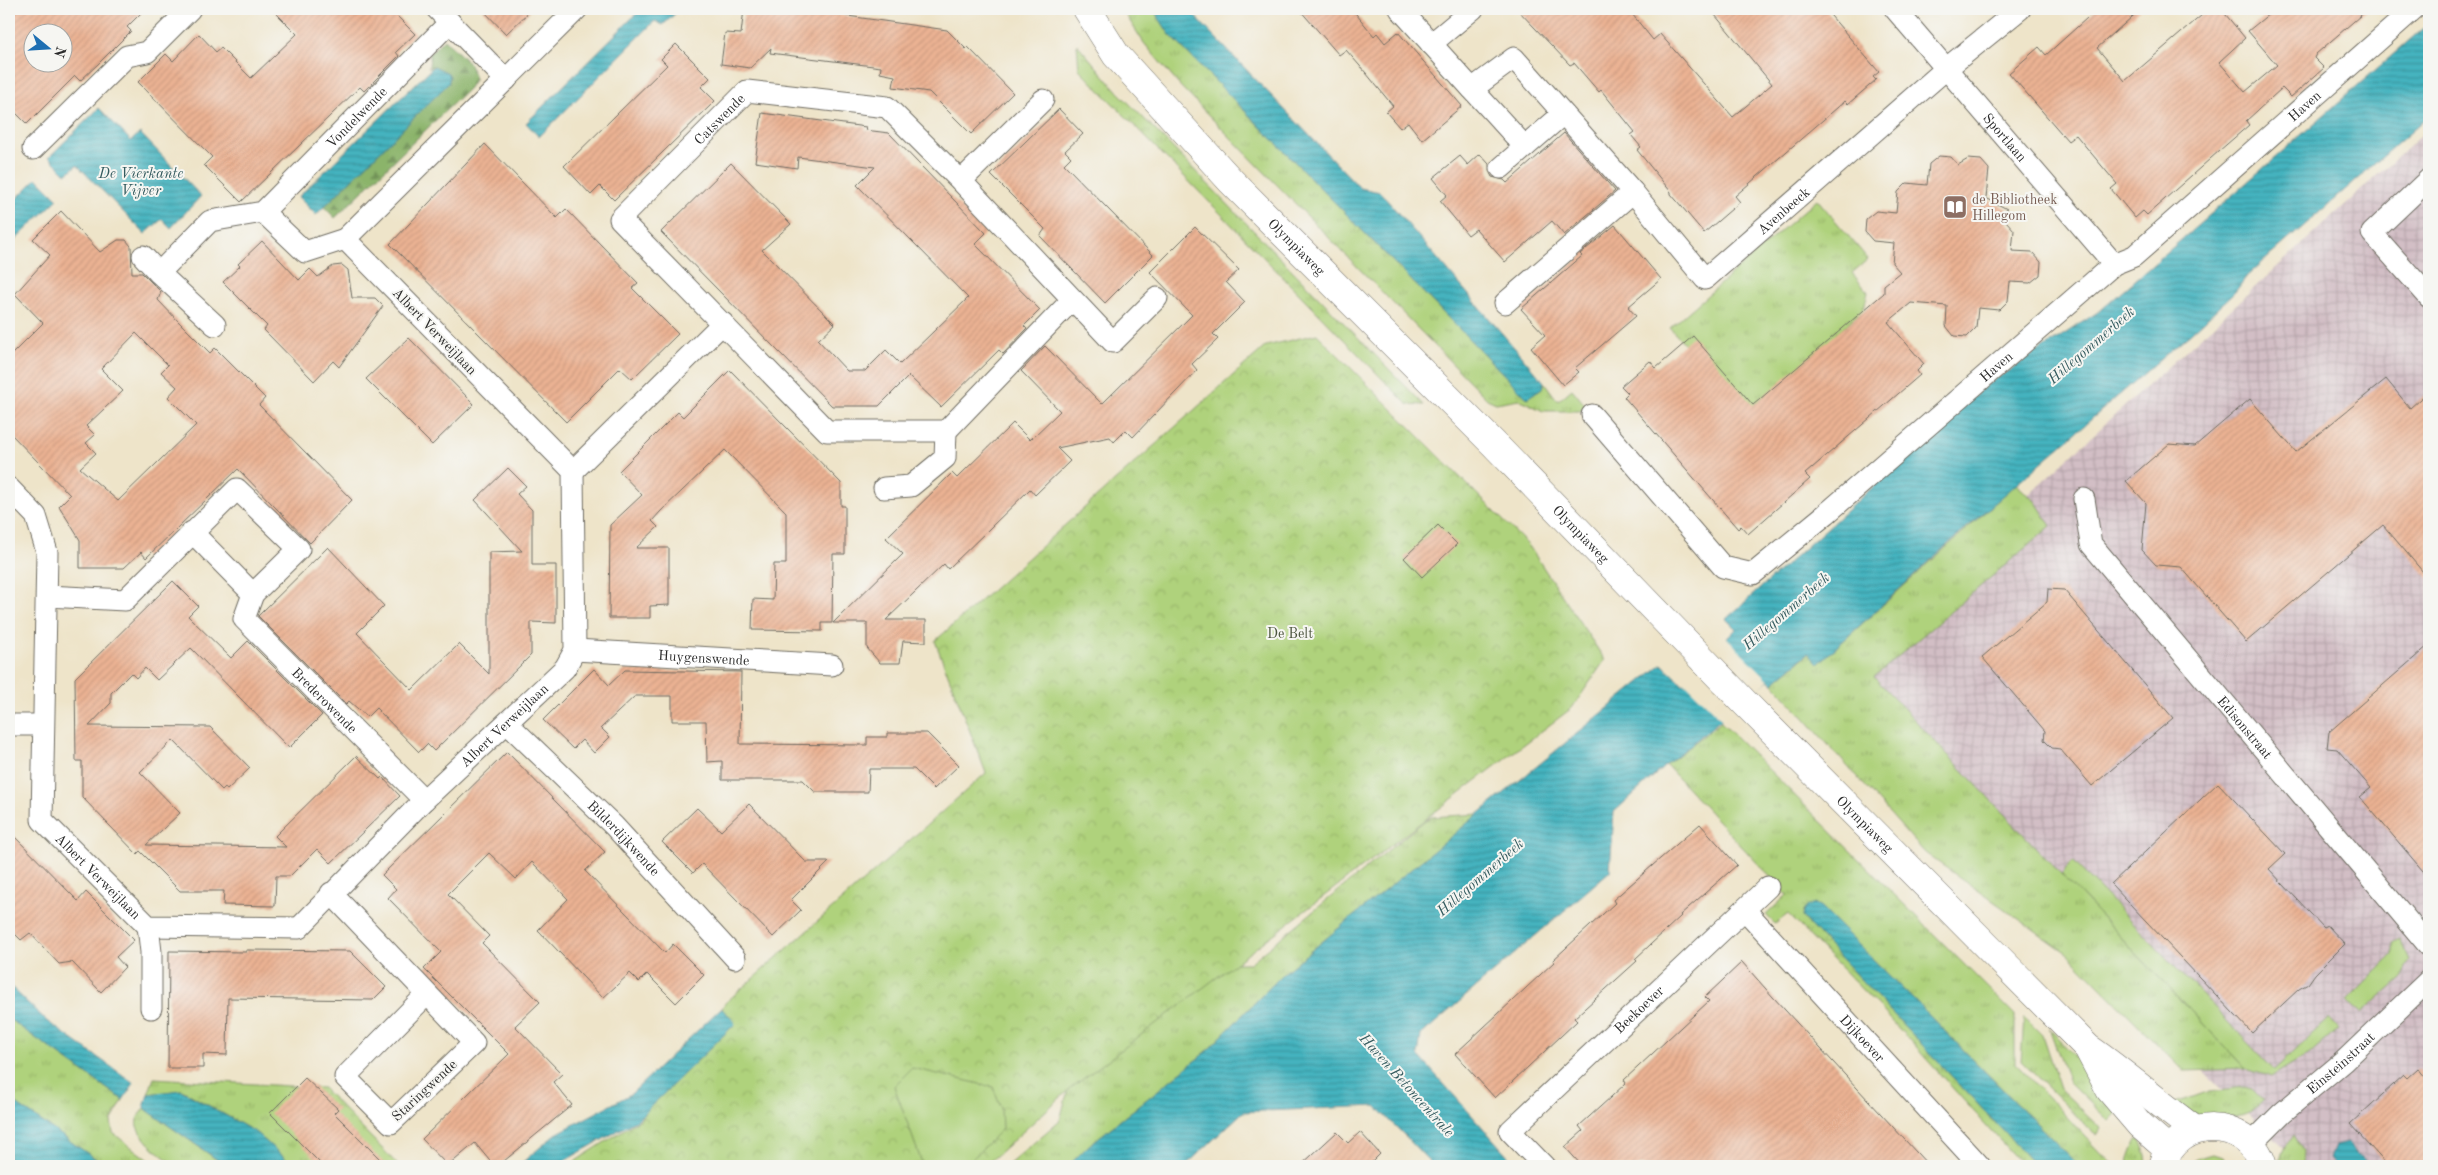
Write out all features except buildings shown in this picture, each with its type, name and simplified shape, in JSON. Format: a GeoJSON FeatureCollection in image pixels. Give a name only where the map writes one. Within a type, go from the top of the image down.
{"type":"FeatureCollection","features":[{"type":"Feature","properties":{"kind":"main road","name":"Olympiaweg"},"geometry":{"type":"LineString","coordinates":[[1087,9],[1116,55],[1231,181],[1493,443],[1746,704],[2088,1048],[2125,1073],[2160,1105],[2194,1130]]}},
{"type":"Feature","properties":{"kind":"main road","name":"Olympiaweg"},"geometry":{"type":"LineString","coordinates":[[2088,1048],[2110,1090],[2166,1158]]}},
{"type":"Feature","properties":{"kind":"main road"},"geometry":{"type":"LineString","coordinates":[[2166,1158],[2176,1142],[2194,1130],[2205,1128],[2225,1128],[2244,1137],[2257,1155]]}},
{"type":"Feature","properties":{"kind":"street"},"geometry":{"type":"LineString","coordinates":[[33,149],[127,56],[147,52],[190,9]]}},
{"type":"Feature","properties":{"kind":"street"},"geometry":{"type":"LineString","coordinates":[[159,273],[210,221],[263,212],[305,252],[345,238],[577,9]]}},
{"type":"Feature","properties":{"kind":"street"},"geometry":{"type":"LineString","coordinates":[[1400,9],[1524,147]]}},
{"type":"Feature","properties":{"kind":"street"},"geometry":{"type":"LineString","coordinates":[[1431,44],[1473,9]]}},
{"type":"Feature","properties":{"kind":"street","name":"Sportlaan"},"geometry":{"type":"LineString","coordinates":[[1895,9],[1948,68],[2114,264]]}},
{"type":"Feature","properties":{"kind":"street"},"geometry":{"type":"LineString","coordinates":[[1948,68],[2020,9]]}},
{"type":"Feature","properties":{"kind":"street","name":"Haven"},"geometry":{"type":"LineString","coordinates":[[1592,415],[1724,567],[1753,574],[2114,264],[2134,256],[2414,9]]}},
{"type":"Feature","properties":{"kind":"street"},"geometry":{"type":"LineString","coordinates":[[443,15],[506,80]]}},
{"type":"Feature","properties":{"kind":"street","name":"Vondelwende"},"geometry":{"type":"LineString","coordinates":[[263,212],[443,15]]}},
{"type":"Feature","properties":{"kind":"street","name":"Avenbeeck"},"geometry":{"type":"LineString","coordinates":[[1472,89],[1514,58],[1633,192],[1705,279],[1948,68]]}},
{"type":"Feature","properties":{"kind":"street","name":"Catswende"},"geometry":{"type":"LineString","coordinates":[[946,431],[827,431],[620,220],[747,91],[887,107],[961,181],[1113,342],[1157,298]]}},
{"type":"Feature","properties":{"kind":"street"},"geometry":{"type":"LineString","coordinates":[[961,181],[1043,100]]}},
{"type":"Feature","properties":{"kind":"street"},"geometry":{"type":"LineString","coordinates":[[1502,168],[1563,114]]}},
{"type":"Feature","properties":{"kind":"street"},"geometry":{"type":"LineString","coordinates":[[2429,179],[2372,233],[2429,297]]}},
{"type":"Feature","properties":{"kind":"street"},"geometry":{"type":"LineString","coordinates":[[1505,303],[1633,192]]}},
{"type":"Feature","properties":{"kind":"street","name":"Albert Verweijlaan"},"geometry":{"type":"LineString","coordinates":[[345,238],[573,471]]}},
{"type":"Feature","properties":{"kind":"street"},"geometry":{"type":"LineString","coordinates":[[143,256],[215,325]]}},
{"type":"Feature","properties":{"kind":"street"},"geometry":{"type":"LineString","coordinates":[[884,488],[911,486],[945,458],[946,431],[1072,300]]}},
{"type":"Feature","properties":{"kind":"street"},"geometry":{"type":"LineString","coordinates":[[575,650],[573,471],[723,323]]}},
{"type":"Feature","properties":{"kind":"street","name":"Albert Verweijlaan"},"geometry":{"type":"LineString","coordinates":[[9,488],[36,516],[47,552],[42,820],[148,926],[299,928],[424,800],[565,668],[575,650]]}},
{"type":"Feature","properties":{"kind":"street","name":"Brederowende"},"geometry":{"type":"LineString","coordinates":[[47,596],[125,600],[192,532],[238,489],[299,549],[252,594],[244,619],[307,685],[424,800]]}},
{"type":"Feature","properties":{"kind":"street","name":"Edisonstraat"},"geometry":{"type":"LineString","coordinates":[[2084,499],[2091,544],[2429,946]]}},
{"type":"Feature","properties":{"kind":"street"},"geometry":{"type":"LineString","coordinates":[[192,532],[252,594]]}},
{"type":"Feature","properties":{"kind":"street","name":"Huygenswende"},"geometry":{"type":"LineString","coordinates":[[575,650],[832,664]]}},
{"type":"Feature","properties":{"kind":"street","name":"Bilderdijkwende"},"geometry":{"type":"LineString","coordinates":[[507,723],[614,826],[735,958]]}},
{"type":"Feature","properties":{"kind":"street"},"geometry":{"type":"LineString","coordinates":[[9,725],[44,725]]}},
{"type":"Feature","properties":{"kind":"street","name":"Beekoever"},"geometry":{"type":"LineString","coordinates":[[1544,1166],[1510,1131],[1768,887]]}},
{"type":"Feature","properties":{"kind":"street","name":"Staringwende"},"geometry":{"type":"LineString","coordinates":[[331,894],[474,1043],[391,1123],[345,1077],[426,995]]}},
{"type":"Feature","properties":{"kind":"street","name":"Dijkoever"},"geometry":{"type":"LineString","coordinates":[[1745,910],[1980,1166]]}},
{"type":"Feature","properties":{"kind":"street"},"geometry":{"type":"LineString","coordinates":[[148,926],[151,952],[150,1008]]}},
{"type":"Feature","properties":{"kind":"street","name":"Einsteinstraat"},"geometry":{"type":"LineString","coordinates":[[2257,1155],[2282,1113],[2344,1061],[2429,980]]}},
{"type":"Feature","properties":{"kind":"shaded area"},"geometry":{"type":"Polygon","coordinates":[[[2429,128],[2429,1166],[2303,1166],[1809,695],[2429,128]]]}},
{"type":"Feature","properties":{"kind":"green space"},"geometry":{"type":"Polygon","coordinates":[[[1122,9],[1153,9],[1170,35],[1527,398],[1542,388],[1544,382],[1558,401],[1572,389],[1586,406],[1580,411],[1543,411],[1519,399],[1496,403],[1487,399],[1179,85],[1144,43],[1122,9]]]}},
{"type":"Feature","properties":{"kind":"green space"},"geometry":{"type":"Polygon","coordinates":[[[444,39],[470,64],[475,79],[468,89],[335,218],[324,207],[448,84],[450,77],[448,73],[434,66],[429,68],[430,53],[444,39]]]}},
{"type":"Feature","properties":{"kind":"green space"},"geometry":{"type":"Polygon","coordinates":[[[1077,44],[1118,92],[1424,405],[1407,404],[1079,69],[1077,44]]]}},
{"type":"Feature","properties":{"kind":"green space"},"geometry":{"type":"Polygon","coordinates":[[[1817,199],[1868,259],[1852,273],[1868,292],[1864,308],[1753,414],[1747,412],[1670,328],[1817,199]]]}},
{"type":"Feature","properties":{"kind":"green space","name":"De Belt"},"geometry":{"type":"Polygon","coordinates":[[[1317,334],[1529,546],[1605,660],[1572,708],[1071,1088],[985,1166],[568,1166],[639,1120],[715,1030],[724,1004],[986,773],[935,641],[1266,346],[1317,334]]]}},
{"type":"Feature","properties":{"kind":"green space"},"geometry":{"type":"Polygon","coordinates":[[[2016,484],[2036,502],[2051,526],[1874,677],[2246,1069],[2184,1071],[2067,953],[1925,853],[1773,683],[1809,653],[1818,664],[2016,484]]]}},
{"type":"Feature","properties":{"kind":"green space"},"geometry":{"type":"Polygon","coordinates":[[[1721,722],[2015,1015],[2015,1063],[2111,1163],[2111,1166],[2079,1166],[1821,907],[1815,904],[1803,911],[1802,917],[2036,1166],[2023,1166],[1883,1011],[1788,914],[1775,924],[1766,915],[1787,895],[1666,765],[1721,722]]]}},
{"type":"Feature","properties":{"kind":"green space"},"geometry":{"type":"Polygon","coordinates":[[[1479,814],[1285,972],[1206,1052],[1088,1146],[1068,1166],[1007,1166],[1060,1120],[1070,1082],[1234,963],[1250,963],[1424,821],[1431,817],[1479,814]]]}},
{"type":"Feature","properties":{"kind":"green space"},"geometry":{"type":"Polygon","coordinates":[[[2073,861],[2274,1070],[2329,1018],[2339,1029],[2316,1049],[2271,1077],[2246,1069],[2061,874],[2073,861]]]}},
{"type":"Feature","properties":{"kind":"green space"},"geometry":{"type":"Polygon","coordinates":[[[2399,938],[2410,961],[2401,978],[2361,1013],[2347,1001],[2393,955],[2393,942],[2399,938]]]}},
{"type":"Feature","properties":{"kind":"green space"},"geometry":{"type":"Polygon","coordinates":[[[2024,1017],[2042,1035],[2060,1089],[2101,1128],[2096,1135],[2021,1061],[2024,1017]]]}},
{"type":"Feature","properties":{"kind":"green space"},"geometry":{"type":"Polygon","coordinates":[[[9,1019],[123,1100],[111,1122],[113,1133],[156,1166],[106,1166],[9,1099],[9,1019]]]}},
{"type":"Feature","properties":{"kind":"green space"},"geometry":{"type":"Polygon","coordinates":[[[2049,1028],[2085,1068],[2119,1111],[2109,1121],[2069,1082],[2049,1028]]]}},
{"type":"Feature","properties":{"kind":"green space"},"geometry":{"type":"Polygon","coordinates":[[[912,1068],[993,1087],[1001,1108],[1002,1129],[965,1166],[923,1166],[894,1086],[912,1068]]]}},
{"type":"Feature","properties":{"kind":"green space"},"geometry":{"type":"Polygon","coordinates":[[[154,1078],[323,1088],[399,1166],[294,1166],[255,1132],[182,1090],[148,1094],[154,1078]]]}},
{"type":"Feature","properties":{"kind":"green space"},"geometry":{"type":"Polygon","coordinates":[[[2244,1087],[2252,1089],[2264,1101],[2258,1107],[2242,1115],[2206,1116],[2192,1112],[2176,1103],[2210,1091],[2244,1087]]]}},
{"type":"Feature","properties":{"kind":"green space"},"geometry":{"type":"Polygon","coordinates":[[[144,1108],[226,1166],[183,1167],[168,1160],[148,1143],[139,1131],[137,1121],[144,1108]]]}},
{"type":"Feature","properties":{"kind":"green space"},"geometry":{"type":"Polygon","coordinates":[[[2294,1136],[2303,1151],[2302,1166],[2277,1166],[2285,1146],[2294,1136]]]}},
{"type":"Feature","properties":{"kind":"green space"},"geometry":{"type":"Polygon","coordinates":[[[2136,1139],[2140,1139],[2146,1155],[2147,1166],[2128,1166],[2136,1139]]]}},
{"type":"Feature","properties":{"kind":"green space"},"geometry":{"type":"Polygon","coordinates":[[[2213,1154],[2222,1157],[2231,1166],[2190,1166],[2196,1159],[2213,1154]]]}},
{"type":"Feature","properties":{"kind":"water"},"geometry":{"type":"Polygon","coordinates":[[[641,9],[680,9],[663,25],[655,21],[539,137],[526,123],[641,9]]]}},
{"type":"Feature","properties":{"kind":"water"},"geometry":{"type":"Polygon","coordinates":[[[1153,9],[1188,9],[1360,188],[1380,192],[1544,382],[1542,388],[1527,398],[1170,35],[1153,9]]]}},
{"type":"Feature","properties":{"kind":"water"},"geometry":{"type":"Polygon","coordinates":[[[2429,23],[2429,116],[2247,276],[2235,292],[2193,331],[1958,535],[1818,664],[1808,653],[1773,683],[1769,680],[1666,765],[1614,812],[1610,871],[1421,1035],[1418,1055],[1517,1166],[1434,1166],[1376,1106],[1243,1112],[1185,1166],[1068,1166],[1088,1146],[1206,1052],[1285,972],[1662,664],[1683,684],[1736,629],[1726,619],[1985,386],[2101,310],[2429,23]]]}},
{"type":"Feature","properties":{"kind":"water"},"geometry":{"type":"Polygon","coordinates":[[[434,66],[448,73],[450,77],[448,84],[316,215],[298,197],[434,66]]]}},
{"type":"Feature","properties":{"kind":"water","name":"De Vierkante Vijver"},"geometry":{"type":"Polygon","coordinates":[[[99,108],[131,141],[140,133],[201,196],[171,228],[162,219],[145,234],[77,165],[66,174],[49,157],[99,108]]]}},
{"type":"Feature","properties":{"kind":"water"},"geometry":{"type":"Polygon","coordinates":[[[37,178],[58,199],[9,246],[9,206],[37,178]]]}},
{"type":"Feature","properties":{"kind":"water"},"geometry":{"type":"Polygon","coordinates":[[[1815,904],[1821,907],[2079,1166],[2036,1166],[1802,917],[1806,908],[1815,904]]]}},
{"type":"Feature","properties":{"kind":"water"},"geometry":{"type":"Polygon","coordinates":[[[9,985],[48,1022],[134,1083],[123,1100],[9,1019],[9,985]]]}},
{"type":"Feature","properties":{"kind":"water"},"geometry":{"type":"Polygon","coordinates":[[[721,1008],[733,1019],[735,1024],[637,1120],[566,1160],[559,1166],[518,1166],[556,1134],[631,1094],[721,1008]]]}},
{"type":"Feature","properties":{"kind":"water"},"geometry":{"type":"Polygon","coordinates":[[[181,1090],[255,1132],[294,1166],[226,1166],[144,1108],[148,1094],[181,1090]]]}},
{"type":"Feature","properties":{"kind":"water"},"geometry":{"type":"Polygon","coordinates":[[[9,1099],[106,1166],[9,1166],[9,1099]]]}},
{"type":"Feature","properties":{"kind":"water"},"geometry":{"type":"Polygon","coordinates":[[[2347,1143],[2368,1166],[2336,1166],[2330,1159],[2335,1146],[2347,1143]]]}},
{"type":"Feature","properties":{"kind":"pier"},"geometry":{"type":"Polygon","coordinates":[[[1726,637],[1769,680],[1724,722],[1683,681],[1726,637]]]}},
{"type":"Feature","properties":{"kind":"place","name":"de Bibliotheek Hillegom"},"geometry":{"type":"Point","coordinates":[1955,207]}},
{"type":"Feature","properties":{"kind":"water label","name":"Hillegommerbeek"},"geometry":{"type":"Point","coordinates":[2091,345]}},
{"type":"Feature","properties":{"kind":"water label","name":"Hillegommerbeek"},"geometry":{"type":"Point","coordinates":[1786,611]}},
{"type":"Feature","properties":{"kind":"water label","name":"Hillegommerbeek"},"geometry":{"type":"Point","coordinates":[1480,877]}},
{"type":"Feature","properties":{"kind":"water label","name":"Haven Betoncentrale"},"geometry":{"type":"Point","coordinates":[1407,1085]}}]}
